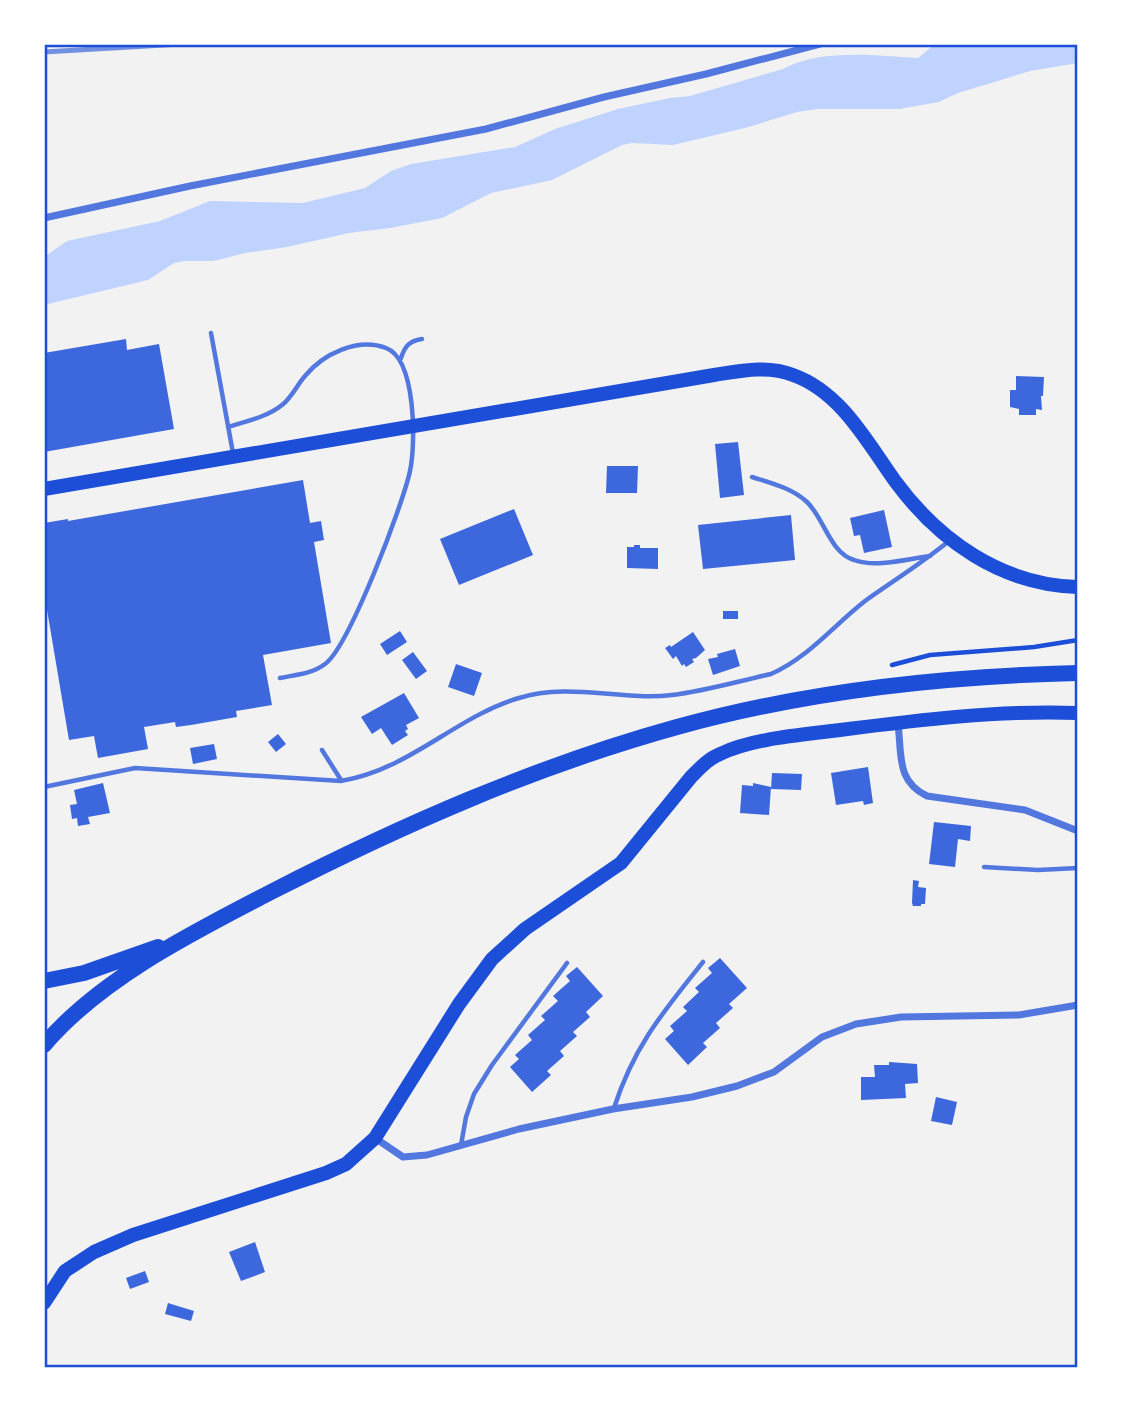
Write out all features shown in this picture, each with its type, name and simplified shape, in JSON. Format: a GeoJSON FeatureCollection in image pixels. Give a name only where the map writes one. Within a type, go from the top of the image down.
{"type":"FeatureCollection","features":[{"type":"Feature","properties":{"kind":"main road"},"geometry":{"type":"LineString","coordinates":[[44,489],[412,428],[713,374],[743,370],[779,371],[822,390],[840,407],[915,505],[950,540],[986,564],[1012,575],[1034,582],[1078,586]]}},
{"type":"Feature","properties":{"kind":"main road"},"geometry":{"type":"LineString","coordinates":[[44,981],[83,973],[176,941],[423,818],[564,763],[678,727],[827,696],[920,683],[1078,673]]}},
{"type":"Feature","properties":{"kind":"main road"},"geometry":{"type":"LineString","coordinates":[[44,1304],[48,1289],[65,1272],[94,1252],[146,1231],[326,1173],[346,1164],[375,1138],[467,992],[492,959],[525,929],[621,863],[703,765],[718,755],[760,743],[808,734],[993,714],[1078,713]]}},
{"type":"Feature","properties":{"kind":"main road"},"geometry":{"type":"LineString","coordinates":[[44,1045],[74,1015],[176,941]]}},
{"type":"Feature","properties":{"kind":"street"},"geometry":{"type":"LineString","coordinates":[[44,218],[190,186],[486,129],[604,96],[706,74],[820,44]]}},
{"type":"Feature","properties":{"kind":"street"},"geometry":{"type":"LineString","coordinates":[[898,724],[904,772],[907,781],[915,790],[927,796],[1025,810],[1078,831]]}},
{"type":"Feature","properties":{"kind":"street"},"geometry":{"type":"LineString","coordinates":[[375,1138],[403,1157],[427,1155],[519,1129],[613,1109],[692,1097],[757,1079],[787,1064],[822,1037],[856,1024],[901,1017],[1018,1014],[1078,1005]]}},
{"type":"Feature","properties":{"kind":"lane"},"geometry":{"type":"LineString","coordinates":[[211,333],[234,457]]}},
{"type":"Feature","properties":{"kind":"lane"},"geometry":{"type":"LineString","coordinates":[[401,359],[405,347],[414,340],[422,339]]}},
{"type":"Feature","properties":{"kind":"lane"},"geometry":{"type":"LineString","coordinates":[[228,427],[265,415],[282,405],[306,374],[324,358],[354,346],[371,344],[388,348],[401,359],[409,379],[413,453],[402,499],[349,631],[326,664],[313,671],[280,678]]}},
{"type":"Feature","properties":{"kind":"lane"},"geometry":{"type":"LineString","coordinates":[[752,477],[788,489],[806,501],[821,519],[840,552],[853,560],[869,563],[931,556]]}},
{"type":"Feature","properties":{"kind":"lane"},"geometry":{"type":"LineString","coordinates":[[44,787],[135,768],[341,781],[384,769],[415,754],[493,707],[531,694],[559,690],[623,696],[673,695],[771,674],[802,656],[865,602],[950,540]]}},
{"type":"Feature","properties":{"kind":"lane"},"geometry":{"type":"LineString","coordinates":[[322,750],[341,781]]}},
{"type":"Feature","properties":{"kind":"lane"},"geometry":{"type":"LineString","coordinates":[[985,867],[1038,870],[1078,868]]}},
{"type":"Feature","properties":{"kind":"lane"},"geometry":{"type":"LineString","coordinates":[[613,1109],[636,1051],[661,1014],[703,962]]}},
{"type":"Feature","properties":{"kind":"lane"},"geometry":{"type":"LineString","coordinates":[[461,1145],[474,1094],[492,1065],[567,963]]}},
{"type":"Feature","properties":{"kind":"path"},"geometry":{"type":"LineString","coordinates":[[883,667],[930,655],[1034,647],[1078,640]]}},
{"type":"Feature","properties":{"kind":"water"},"geometry":{"type":"Polygon","coordinates":[[[935,44],[1078,44],[1078,63],[1030,71],[958,93],[939,102],[899,109],[817,109],[673,145],[622,145],[552,180],[491,193],[442,218],[349,233],[214,261],[174,263],[148,280],[44,305],[44,257],[67,241],[160,221],[210,201],[303,203],[365,188],[391,171],[411,164],[515,147],[555,129],[618,109],[690,96],[783,69],[798,62],[849,55],[918,58],[935,44]]]}},
{"type":"Feature","properties":{"kind":"building"},"geometry":{"type":"Polygon","coordinates":[[[126,339],[127,350],[159,344],[174,429],[44,452],[44,353],[126,339]]]}},
{"type":"Feature","properties":{"kind":"building"},"geometry":{"type":"Polygon","coordinates":[[[1016,376],[1044,377],[1042,410],[1036,409],[1036,415],[1019,415],[1019,409],[1010,407],[1010,390],[1016,390],[1016,376]]]}},
{"type":"Feature","properties":{"kind":"building"},"geometry":{"type":"Polygon","coordinates":[[[738,442],[744,495],[720,498],[715,444],[738,442]]]}},
{"type":"Feature","properties":{"kind":"building"},"geometry":{"type":"Polygon","coordinates":[[[607,466],[638,466],[637,493],[606,493],[607,466]]]}},
{"type":"Feature","properties":{"kind":"building"},"geometry":{"type":"Polygon","coordinates":[[[303,480],[310,523],[321,521],[324,540],[314,542],[331,643],[263,655],[272,705],[236,711],[237,717],[191,725],[176,727],[175,722],[144,727],[148,749],[98,758],[94,736],[69,740],[44,592],[44,523],[303,480]]]}},
{"type":"Feature","properties":{"kind":"building"},"geometry":{"type":"Polygon","coordinates":[[[514,509],[533,555],[459,585],[440,539],[514,509]]]}},
{"type":"Feature","properties":{"kind":"building"},"geometry":{"type":"Polygon","coordinates":[[[884,510],[892,547],[864,553],[860,535],[854,536],[850,518],[884,510]]]}},
{"type":"Feature","properties":{"kind":"building"},"geometry":{"type":"Polygon","coordinates":[[[791,515],[795,560],[703,569],[698,525],[791,515]]]}},
{"type":"Feature","properties":{"kind":"building"},"geometry":{"type":"Polygon","coordinates":[[[640,545],[640,548],[658,548],[658,569],[627,568],[627,547],[640,545]]]}},
{"type":"Feature","properties":{"kind":"building"},"geometry":{"type":"Polygon","coordinates":[[[723,611],[738,611],[738,619],[723,619],[723,611]]]}},
{"type":"Feature","properties":{"kind":"building"},"geometry":{"type":"Polygon","coordinates":[[[400,631],[407,642],[387,655],[380,644],[400,631]]]}},
{"type":"Feature","properties":{"kind":"building"},"geometry":{"type":"Polygon","coordinates":[[[693,632],[705,650],[692,659],[694,662],[686,667],[684,664],[682,666],[676,656],[673,659],[665,648],[670,645],[671,647],[693,632]]]}},
{"type":"Feature","properties":{"kind":"building"},"geometry":{"type":"Polygon","coordinates":[[[735,649],[740,666],[713,675],[708,659],[735,649]]]}},
{"type":"Feature","properties":{"kind":"building"},"geometry":{"type":"Polygon","coordinates":[[[413,652],[427,671],[416,679],[402,660],[413,652]]]}},
{"type":"Feature","properties":{"kind":"building"},"geometry":{"type":"Polygon","coordinates":[[[456,664],[482,673],[474,696],[448,687],[456,664]]]}},
{"type":"Feature","properties":{"kind":"building"},"geometry":{"type":"Polygon","coordinates":[[[404,693],[419,718],[406,725],[408,729],[405,731],[408,735],[392,745],[381,728],[372,734],[361,717],[404,693]]]}},
{"type":"Feature","properties":{"kind":"building"},"geometry":{"type":"Polygon","coordinates":[[[278,734],[286,744],[276,752],[268,742],[278,734]]]}},
{"type":"Feature","properties":{"kind":"building"},"geometry":{"type":"Polygon","coordinates":[[[214,744],[217,759],[193,764],[190,748],[214,744]]]}},
{"type":"Feature","properties":{"kind":"building"},"geometry":{"type":"Polygon","coordinates":[[[868,767],[873,803],[864,805],[863,801],[836,805],[831,773],[868,767]]]}},
{"type":"Feature","properties":{"kind":"building"},"geometry":{"type":"Polygon","coordinates":[[[772,773],[802,774],[801,790],[771,789],[772,773]]]}},
{"type":"Feature","properties":{"kind":"building"},"geometry":{"type":"Polygon","coordinates":[[[103,783],[110,813],[88,817],[90,824],[78,826],[77,818],[72,819],[70,805],[77,804],[74,790],[103,783]]]}},
{"type":"Feature","properties":{"kind":"building"},"geometry":{"type":"Polygon","coordinates":[[[753,783],[771,787],[769,815],[740,813],[742,785],[753,786],[753,783]]]}},
{"type":"Feature","properties":{"kind":"building"},"geometry":{"type":"Polygon","coordinates":[[[934,822],[971,826],[970,841],[958,839],[955,867],[929,864],[934,822]]]}},
{"type":"Feature","properties":{"kind":"building"},"geometry":{"type":"Polygon","coordinates":[[[913,880],[919,881],[918,887],[926,888],[925,904],[921,906],[913,906],[912,903],[913,880]]]}},
{"type":"Feature","properties":{"kind":"building"},"geometry":{"type":"Polygon","coordinates":[[[720,958],[747,988],[729,1004],[733,1008],[716,1023],[720,1028],[703,1043],[707,1047],[688,1065],[665,1039],[674,1031],[670,1026],[687,1011],[683,1007],[699,992],[695,988],[712,973],[708,968],[720,958]]]}},
{"type":"Feature","properties":{"kind":"building"},"geometry":{"type":"Polygon","coordinates":[[[577,967],[603,996],[586,1012],[590,1017],[573,1032],[577,1036],[560,1051],[564,1056],[547,1071],[551,1075],[532,1092],[510,1067],[519,1059],[515,1055],[532,1040],[528,1035],[545,1020],[541,1016],[558,1001],[553,996],[570,981],[566,976],[577,967]]]}},
{"type":"Feature","properties":{"kind":"building"},"geometry":{"type":"Polygon","coordinates":[[[889,1062],[917,1064],[918,1083],[905,1084],[906,1098],[861,1100],[861,1077],[875,1077],[874,1065],[889,1065],[889,1062]]]}},
{"type":"Feature","properties":{"kind":"building"},"geometry":{"type":"Polygon","coordinates":[[[936,1097],[957,1102],[952,1125],[931,1121],[936,1097]]]}},
{"type":"Feature","properties":{"kind":"building"},"geometry":{"type":"Polygon","coordinates":[[[255,1242],[265,1272],[241,1281],[229,1252],[255,1242]]]}},
{"type":"Feature","properties":{"kind":"building"},"geometry":{"type":"Polygon","coordinates":[[[145,1271],[149,1282],[130,1289],[126,1278],[145,1271]]]}},
{"type":"Feature","properties":{"kind":"building"},"geometry":{"type":"Polygon","coordinates":[[[168,1303],[194,1311],[191,1321],[165,1314],[168,1303]]]}},
{"type":"Feature","properties":{"kind":"railway"},"geometry":{"type":"LineString","coordinates":[[44,52],[181,44]]}}]}
